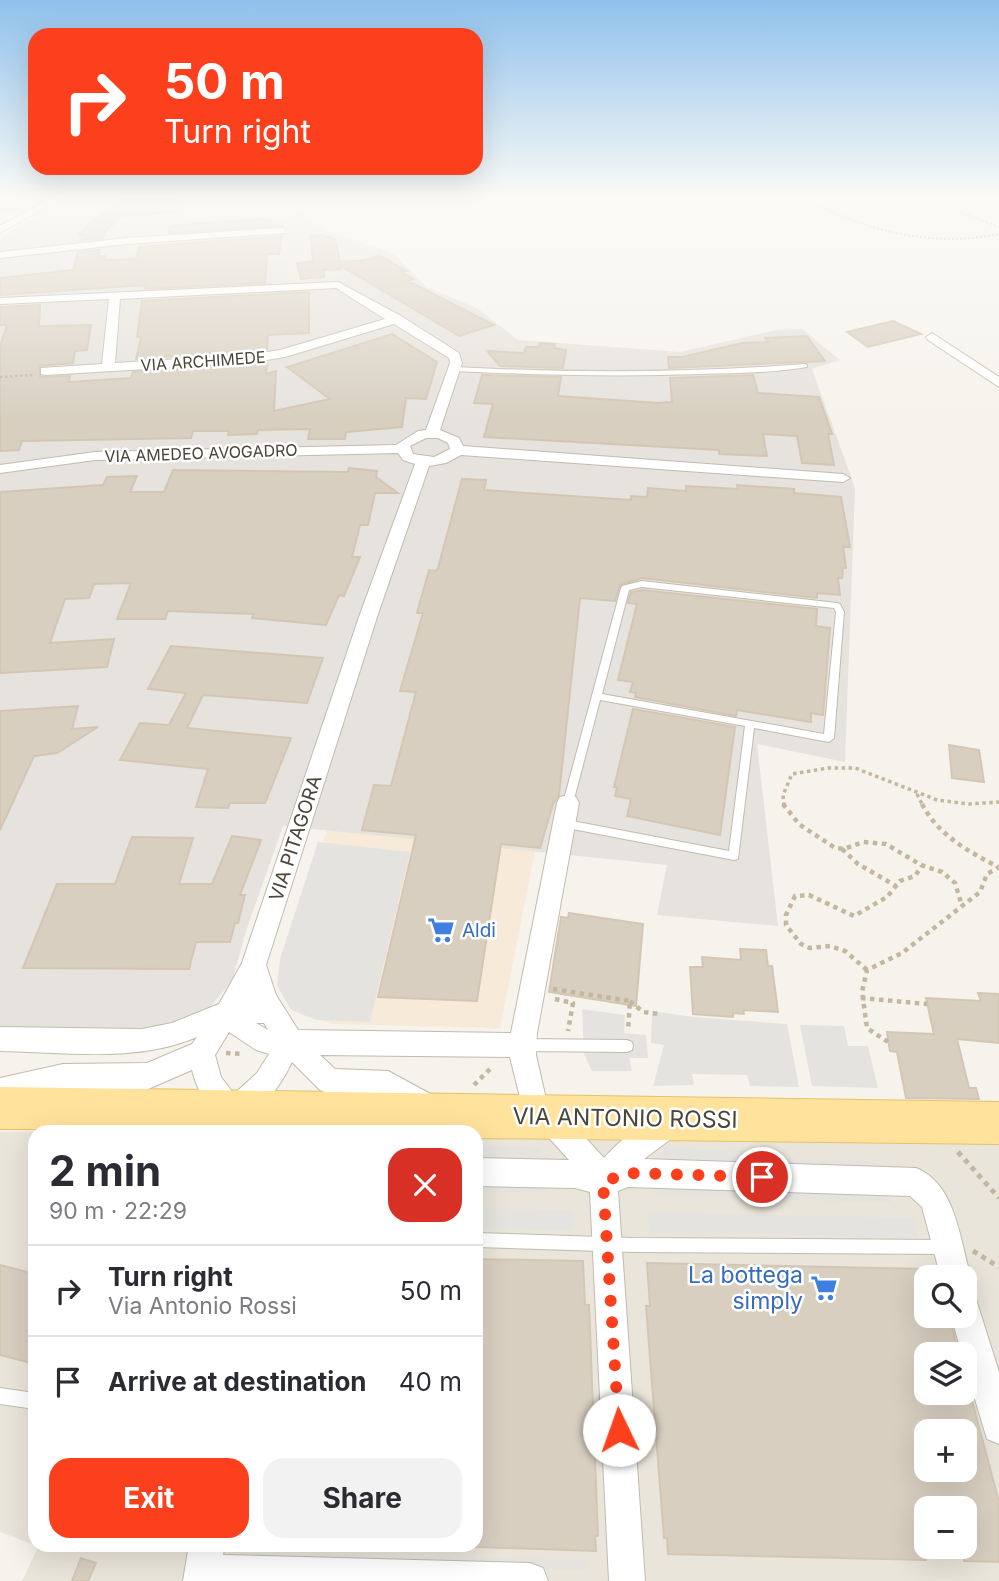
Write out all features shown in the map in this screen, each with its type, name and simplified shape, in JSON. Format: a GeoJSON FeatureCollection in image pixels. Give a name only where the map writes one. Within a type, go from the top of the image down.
{"type":"FeatureCollection","features":[{"type":"Feature","properties":{"kind":"main road","name":"VIA ANTONIO ROSSI"},"geometry":{"type":"LineString","coordinates":[[0,1108],[999,1123]]}},
{"type":"Feature","properties":{"kind":"street"},"geometry":{"type":"LineString","coordinates":[[0,301],[338,285],[455,356],[454,369],[432,433]]}},
{"type":"Feature","properties":{"kind":"street"},"geometry":{"type":"LineString","coordinates":[[108,368],[116,294]]}},
{"type":"Feature","properties":{"kind":"street","name":"VIA ARCHIMEDE"},"geometry":{"type":"LineString","coordinates":[[40,373],[247,359],[281,354],[397,319]]}},
{"type":"Feature","properties":{"kind":"street"},"geometry":{"type":"LineString","coordinates":[[932,337],[999,383]]}},
{"type":"Feature","properties":{"kind":"street"},"geometry":{"type":"LineString","coordinates":[[457,450],[454,441],[432,433],[408,440],[402,449],[408,457],[423,462],[440,460],[457,450],[843,478]]}},
{"type":"Feature","properties":{"kind":"street","name":"VIA AMEDEO AVOGADRO"},"geometry":{"type":"LineString","coordinates":[[0,469],[95,456],[402,449]]}},
{"type":"Feature","properties":{"kind":"street","name":"VIA PITAGORA"},"geometry":{"type":"LineString","coordinates":[[201,1053],[254,965],[368,617],[423,462]]}},
{"type":"Feature","properties":{"kind":"street"},"geometry":{"type":"LineString","coordinates":[[565,813],[523,1045],[528,1088],[542,1117],[595,1170],[916,1182],[934,1199],[952,1265]]}},
{"type":"Feature","properties":{"kind":"street"},"geometry":{"type":"LineString","coordinates":[[0,1091],[63,1077],[115,1079],[148,1076],[201,1053],[209,1083],[230,1112],[256,1097],[272,1074],[277,1041],[271,1012],[258,985],[254,965]]}},
{"type":"Feature","properties":{"kind":"street"},"geometry":{"type":"LineString","coordinates":[[0,1039],[142,1041],[173,1035],[228,1012],[271,1012]]}},
{"type":"Feature","properties":{"kind":"street"},"geometry":{"type":"LineString","coordinates":[[228,1012],[242,1029],[277,1041],[523,1045]]}},
{"type":"Feature","properties":{"kind":"street"},"geometry":{"type":"LineString","coordinates":[[277,1041],[329,1082],[388,1084],[444,1116]]}},
{"type":"Feature","properties":{"kind":"street"},"geometry":{"type":"LineString","coordinates":[[617,1119],[593,1140],[595,1170],[609,1244],[626,1581]]}},
{"type":"Feature","properties":{"kind":"street"},"geometry":{"type":"LineString","coordinates":[[483,1172],[575,1174],[595,1170],[623,1158],[672,1120]]}},
{"type":"Feature","properties":{"kind":"street"},"geometry":{"type":"LineString","coordinates":[[970,1328],[999,1427]]}},
{"type":"Feature","properties":{"kind":"street"},"geometry":{"type":"LineString","coordinates":[[204,1567],[234,1572],[530,1581]]}},
{"type":"Feature","properties":{"kind":"lane"},"geometry":{"type":"LineString","coordinates":[[454,369],[559,375],[590,372],[716,373],[804,366]]}},
{"type":"Feature","properties":{"kind":"lane"},"geometry":{"type":"LineString","coordinates":[[596,696],[829,738],[840,612],[838,606],[635,585],[625,588],[596,696],[565,813],[734,856],[750,724]]}},
{"type":"Feature","properties":{"kind":"lane"},"geometry":{"type":"LineString","coordinates":[[523,1045],[627,1046]]}},
{"type":"Feature","properties":{"kind":"lane"},"geometry":{"type":"LineString","coordinates":[[483,1240],[947,1248]]}},
{"type":"Feature","properties":{"kind":"lane"},"geometry":{"type":"LineString","coordinates":[[0,1396],[28,1400]]}},
{"type":"Feature","properties":{"kind":"path"},"geometry":{"type":"LineString","coordinates":[[0,377],[40,373]]}},
{"type":"Feature","properties":{"kind":"path"},"geometry":{"type":"LineString","coordinates":[[896,886],[858,864],[842,849],[831,846],[790,817],[783,803],[782,788],[792,774],[814,769],[861,769],[917,794],[967,802],[999,802]]}},
{"type":"Feature","properties":{"kind":"path"},"geometry":{"type":"LineString","coordinates":[[867,970],[902,953],[980,892],[987,874],[998,867],[952,841],[925,813],[917,794]]}},
{"type":"Feature","properties":{"kind":"path"},"geometry":{"type":"LineString","coordinates":[[842,849],[863,841],[898,847],[922,866],[946,873],[956,883],[962,906]]}},
{"type":"Feature","properties":{"kind":"path"},"geometry":{"type":"LineString","coordinates":[[867,970],[858,959],[845,951],[830,946],[810,948],[801,944],[786,925],[789,905],[795,896],[809,895],[854,916],[887,897],[900,881],[915,876],[922,866]]}},
{"type":"Feature","properties":{"kind":"path"},"geometry":{"type":"LineString","coordinates":[[867,970],[861,985],[867,1028],[888,1042]]}},
{"type":"Feature","properties":{"kind":"path"},"geometry":{"type":"LineString","coordinates":[[568,1046],[567,1033],[572,1003],[555,1000],[553,989],[630,1001],[643,1012],[659,1014]]}},
{"type":"Feature","properties":{"kind":"path"},"geometry":{"type":"LineString","coordinates":[[861,998],[927,1004]]}},
{"type":"Feature","properties":{"kind":"path"},"geometry":{"type":"LineString","coordinates":[[627,1046],[630,1001]]}},
{"type":"Feature","properties":{"kind":"path"},"geometry":{"type":"LineString","coordinates":[[201,1053],[244,1054],[277,1041]]}},
{"type":"Feature","properties":{"kind":"path"},"geometry":{"type":"LineString","coordinates":[[956,1151],[999,1198]]}},
{"type":"Feature","properties":{"kind":"shaded area"},"geometry":{"type":"Polygon","coordinates":[[[0,272],[288,272],[288,281],[335,278],[337,272],[411,272],[426,287],[477,308],[518,340],[680,352],[776,330],[802,329],[840,360],[812,369],[855,488],[845,762],[757,744],[778,926],[657,915],[667,865],[283,826],[246,931],[232,981],[203,1015],[144,1031],[0,1027],[0,272]]]}},
{"type":"Feature","properties":{"kind":"shaded area"},"geometry":{"type":"Polygon","coordinates":[[[287,272],[337,272],[335,278],[288,281],[287,272]]]}},
{"type":"Feature","properties":{"kind":"shaded area"},"geometry":{"type":"Polygon","coordinates":[[[327,830],[535,851],[500,1028],[332,1024],[302,1010],[289,951],[327,830]]]}},
{"type":"Feature","properties":{"kind":"shaded area"},"geometry":{"type":"Polygon","coordinates":[[[318,842],[410,852],[370,1022],[316,1020],[291,1010],[277,986],[280,959],[318,842]]]}},
{"type":"Feature","properties":{"kind":"shaded area"},"geometry":{"type":"Polygon","coordinates":[[[582,1009],[625,1015],[624,1033],[646,1035],[648,1058],[629,1058],[632,1071],[592,1071],[584,1054],[582,1009]]]}},
{"type":"Feature","properties":{"kind":"shaded area"},"geometry":{"type":"Polygon","coordinates":[[[652,1011],[787,1024],[799,1087],[750,1086],[747,1075],[692,1074],[694,1085],[653,1086],[664,1045],[651,1043],[652,1011]]]}},
{"type":"Feature","properties":{"kind":"shaded area"},"geometry":{"type":"Polygon","coordinates":[[[800,1025],[844,1026],[848,1046],[868,1046],[878,1088],[812,1086],[800,1025]]]}},
{"type":"Feature","properties":{"kind":"shaded area"},"geometry":{"type":"Polygon","coordinates":[[[538,1127],[999,1139],[999,1581],[22,1581],[36,1552],[483,1552],[483,1128],[538,1127]]]}},
{"type":"Feature","properties":{"kind":"shaded area"},"geometry":{"type":"Polygon","coordinates":[[[0,1132],[28,1132],[28,1542],[0,1532],[0,1132]]]}},
{"type":"Feature","properties":{"kind":"shaded area"},"geometry":{"type":"Polygon","coordinates":[[[483,1145],[538,1147],[548,1165],[551,1193],[483,1191],[483,1145]]]}},
{"type":"Feature","properties":{"kind":"shaded area"},"geometry":{"type":"Polygon","coordinates":[[[664,1148],[760,1152],[762,1159],[881,1162],[891,1203],[654,1195],[652,1166],[664,1148]]]}},
{"type":"Feature","properties":{"kind":"shaded area"},"geometry":{"type":"Polygon","coordinates":[[[483,1208],[572,1210],[573,1230],[483,1228],[483,1208]]]}},
{"type":"Feature","properties":{"kind":"shaded area"},"geometry":{"type":"Polygon","coordinates":[[[648,1212],[913,1218],[918,1238],[649,1232],[648,1212]]]}},
{"type":"Feature","properties":{"kind":"shaded area"},"geometry":{"type":"Polygon","coordinates":[[[252,1553],[585,1560],[585,1570],[250,1561],[252,1553]]]}},
{"type":"Feature","properties":{"kind":"building"},"geometry":{"type":"Polygon","coordinates":[[[57,272],[266,272],[265,283],[145,289],[146,285],[0,295],[0,278],[57,272]]]}},
{"type":"Feature","properties":{"kind":"building"},"geometry":{"type":"Polygon","coordinates":[[[299,272],[324,272],[324,277],[301,279],[299,272]]]}},
{"type":"Feature","properties":{"kind":"building"},"geometry":{"type":"Polygon","coordinates":[[[351,272],[403,272],[413,279],[408,281],[494,325],[459,336],[351,272]]]}},
{"type":"Feature","properties":{"kind":"building"},"geometry":{"type":"Polygon","coordinates":[[[309,292],[309,333],[268,335],[267,349],[136,359],[141,337],[137,337],[142,301],[309,292]]]}},
{"type":"Feature","properties":{"kind":"building"},"geometry":{"type":"Polygon","coordinates":[[[40,305],[39,326],[91,325],[87,350],[75,351],[73,363],[39,366],[40,377],[70,376],[69,382],[131,378],[133,372],[267,363],[266,374],[276,371],[274,411],[330,399],[287,367],[392,334],[437,362],[426,399],[406,398],[402,427],[346,432],[345,439],[308,439],[310,429],[258,430],[257,434],[228,435],[229,431],[193,431],[191,438],[22,441],[19,450],[0,451],[0,346],[7,325],[0,325],[0,307],[40,305]]]}},
{"type":"Feature","properties":{"kind":"building"},"geometry":{"type":"Polygon","coordinates":[[[893,321],[921,334],[868,347],[847,332],[893,321]]]}},
{"type":"Feature","properties":{"kind":"building"},"geometry":{"type":"Polygon","coordinates":[[[807,336],[825,361],[669,368],[668,357],[682,357],[742,343],[768,342],[765,338],[807,336]]]}},
{"type":"Feature","properties":{"kind":"building"},"geometry":{"type":"Polygon","coordinates":[[[540,343],[555,344],[554,348],[566,350],[563,368],[500,366],[487,351],[524,353],[526,347],[539,347],[540,343]]]}},
{"type":"Feature","properties":{"kind":"building"},"geometry":{"type":"Polygon","coordinates":[[[482,375],[561,377],[558,396],[658,403],[672,402],[670,378],[753,375],[758,393],[819,397],[832,434],[828,434],[834,465],[802,463],[797,436],[763,434],[767,456],[719,454],[719,450],[484,437],[493,404],[474,403],[482,375]]]}},
{"type":"Feature","properties":{"kind":"building"},"geometry":{"type":"Polygon","coordinates":[[[349,468],[377,471],[376,477],[398,493],[375,493],[368,525],[360,525],[352,557],[360,557],[344,596],[339,595],[326,625],[252,618],[254,614],[168,611],[165,619],[117,619],[131,583],[94,584],[89,598],[65,599],[50,643],[114,639],[107,667],[0,673],[0,492],[103,485],[107,477],[137,476],[130,492],[164,492],[173,470],[348,472],[349,468]]]}},
{"type":"Feature","properties":{"kind":"building"},"geometry":{"type":"Polygon","coordinates":[[[462,479],[486,480],[484,490],[631,500],[631,496],[647,497],[648,488],[686,491],[686,486],[738,489],[737,485],[794,489],[794,493],[841,497],[850,547],[843,547],[846,568],[843,568],[842,578],[838,578],[840,595],[817,593],[817,598],[642,578],[620,585],[615,601],[580,598],[559,795],[553,804],[540,848],[501,844],[477,1001],[378,997],[416,835],[362,830],[374,785],[391,786],[416,692],[400,691],[423,613],[417,613],[429,570],[436,571],[438,568],[462,479]]]}},
{"type":"Feature","properties":{"kind":"building"},"geometry":{"type":"Polygon","coordinates":[[[642,590],[817,609],[816,626],[830,628],[823,715],[811,713],[811,722],[737,710],[736,716],[635,697],[636,693],[630,692],[633,682],[618,680],[637,604],[628,603],[631,592],[642,590]]]}},
{"type":"Feature","properties":{"kind":"building"},"geometry":{"type":"Polygon","coordinates":[[[171,646],[323,658],[307,703],[203,695],[187,728],[291,738],[265,803],[230,803],[228,808],[196,807],[208,769],[120,760],[140,723],[169,725],[186,693],[148,689],[171,646]]]}},
{"type":"Feature","properties":{"kind":"building"},"geometry":{"type":"Polygon","coordinates":[[[78,706],[72,729],[98,727],[57,753],[34,756],[0,830],[0,711],[78,706]]]}},
{"type":"Feature","properties":{"kind":"building"},"geometry":{"type":"Polygon","coordinates":[[[633,709],[735,727],[720,835],[627,816],[631,799],[615,796],[617,787],[614,787],[633,709]]]}},
{"type":"Feature","properties":{"kind":"building"},"geometry":{"type":"Polygon","coordinates":[[[949,745],[979,750],[984,782],[952,778],[949,745]]]}},
{"type":"Feature","properties":{"kind":"building"},"geometry":{"type":"Polygon","coordinates":[[[232,836],[261,840],[240,895],[245,895],[238,923],[235,923],[230,942],[196,942],[189,969],[23,968],[57,884],[115,884],[132,837],[193,838],[179,884],[212,884],[232,836]]]}},
{"type":"Feature","properties":{"kind":"building"},"geometry":{"type":"Polygon","coordinates":[[[569,913],[643,924],[636,1006],[549,992],[561,917],[568,918],[569,913]]]}},
{"type":"Feature","properties":{"kind":"building"},"geometry":{"type":"Polygon","coordinates":[[[740,949],[766,950],[768,966],[772,966],[778,1012],[743,1010],[744,1014],[733,1013],[733,1017],[693,1014],[690,967],[703,967],[702,957],[741,960],[740,949]]]}},
{"type":"Feature","properties":{"kind":"building"},"geometry":{"type":"Polygon","coordinates":[[[978,993],[999,994],[999,1043],[957,1039],[969,1088],[976,1088],[979,1099],[906,1098],[897,1052],[890,1051],[887,1032],[934,1034],[926,998],[981,1001],[978,993]]]}},
{"type":"Feature","properties":{"kind":"building"},"geometry":{"type":"Polygon","coordinates":[[[483,1259],[583,1261],[585,1305],[589,1305],[598,1536],[595,1536],[596,1551],[483,1547],[483,1259]]]}},
{"type":"Feature","properties":{"kind":"building"},"geometry":{"type":"Polygon","coordinates":[[[647,1263],[914,1269],[914,1328],[952,1328],[956,1342],[914,1342],[914,1405],[973,1405],[977,1419],[914,1419],[914,1482],[977,1482],[977,1419],[999,1502],[999,1562],[964,1561],[977,1559],[977,1496],[914,1496],[914,1559],[926,1560],[668,1554],[667,1538],[664,1538],[646,1306],[650,1306],[647,1263]]]}},
{"type":"Feature","properties":{"kind":"building"},"geometry":{"type":"Polygon","coordinates":[[[0,1265],[28,1272],[28,1362],[0,1355],[0,1265]]]}},
{"type":"Feature","properties":{"kind":"building"},"geometry":{"type":"Polygon","coordinates":[[[81,1558],[96,1563],[88,1581],[72,1581],[81,1558]]]}},
{"type":"Feature","properties":{"kind":"place","name":"Aldi"},"geometry":{"type":"Point","coordinates":[441,930]}},
{"type":"Feature","properties":{"kind":"place","name":"La bottega simply"},"geometry":{"type":"Point","coordinates":[824,1288]}},
{"type":"Feature","properties":{"kind":"route"},"geometry":{"type":"LineString","coordinates":[[619,1430],[603,1182],[628,1173],[762,1177]]}}]}
